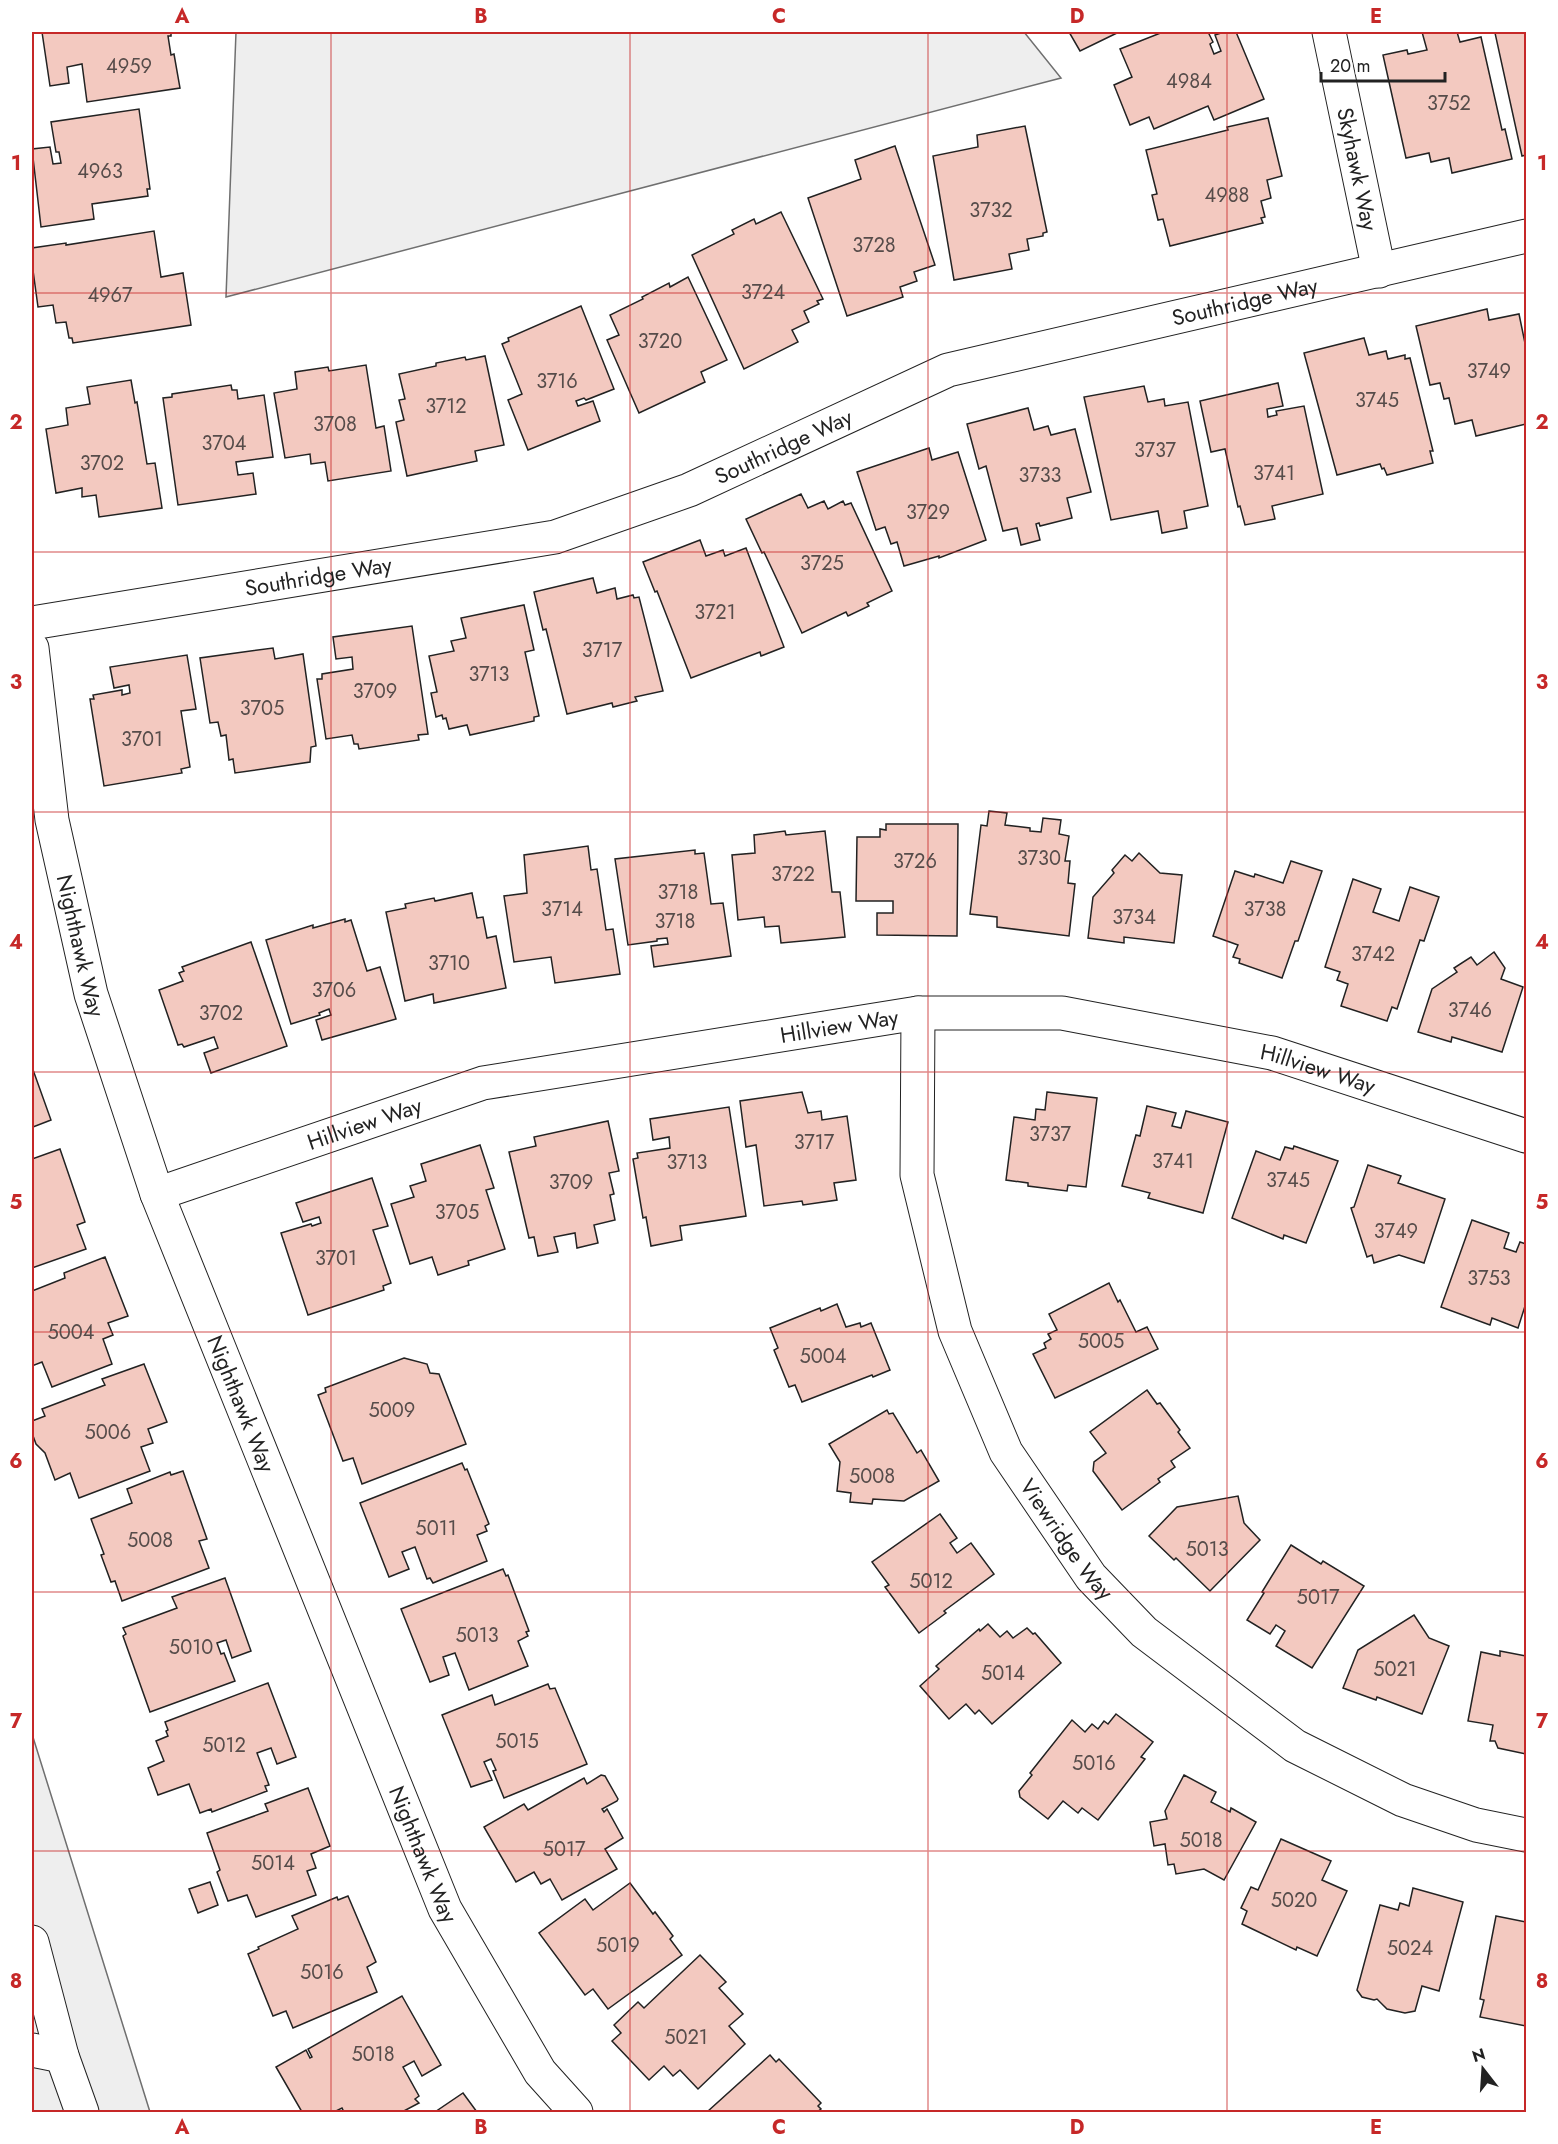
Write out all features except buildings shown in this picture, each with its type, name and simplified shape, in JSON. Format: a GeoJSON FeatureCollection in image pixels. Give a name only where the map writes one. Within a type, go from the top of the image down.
{"type":"FeatureCollection","features":[{"type":"Feature","properties":{"kind":"street","name":"Skyhawk Way"},"geometry":{"type":"LineString","coordinates":[[1329,32],[1379,271]]}},
{"type":"Feature","properties":{"kind":"street","name":"Southridge Way"},"geometry":{"type":"LineString","coordinates":[[32,623],[555,537],[689,490],[948,370],[1527,236]]}},
{"type":"Feature","properties":{"kind":"street","name":"Nighthawk Way"},"geometry":{"type":"LineString","coordinates":[[32,648],[52,820],[91,994],[157,1194],[445,1909],[540,2072],[576,2112]]}},
{"type":"Feature","properties":{"kind":"street","name":"Hillview Way"},"geometry":{"type":"LineString","coordinates":[[157,1194],[483,1083],[918,1013],[1062,1013],[1272,1053],[1527,1136]]}},
{"type":"Feature","properties":{"kind":"street","name":"Viewridge Way"},"geometry":{"type":"LineString","coordinates":[[918,1013],[917,1175],[956,1331],[1006,1452],[1091,1577],[1144,1632],[1295,1746],[1403,1800],[1476,1825],[1527,1835]]}},
{"type":"Feature","properties":{"kind":"street"},"geometry":{"type":"LineString","coordinates":[[32,1942],[47,2053],[82,2112]]}},
{"type":"Feature","properties":{"kind":"shaded area"},"geometry":{"type":"Polygon","coordinates":[[[236,32],[1024,32],[1061,78],[226,297],[236,32]]]}},
{"type":"Feature","properties":{"kind":"shaded area"},"geometry":{"type":"Polygon","coordinates":[[[32,1734],[150,2112],[32,2112],[32,1734]]]}}]}
